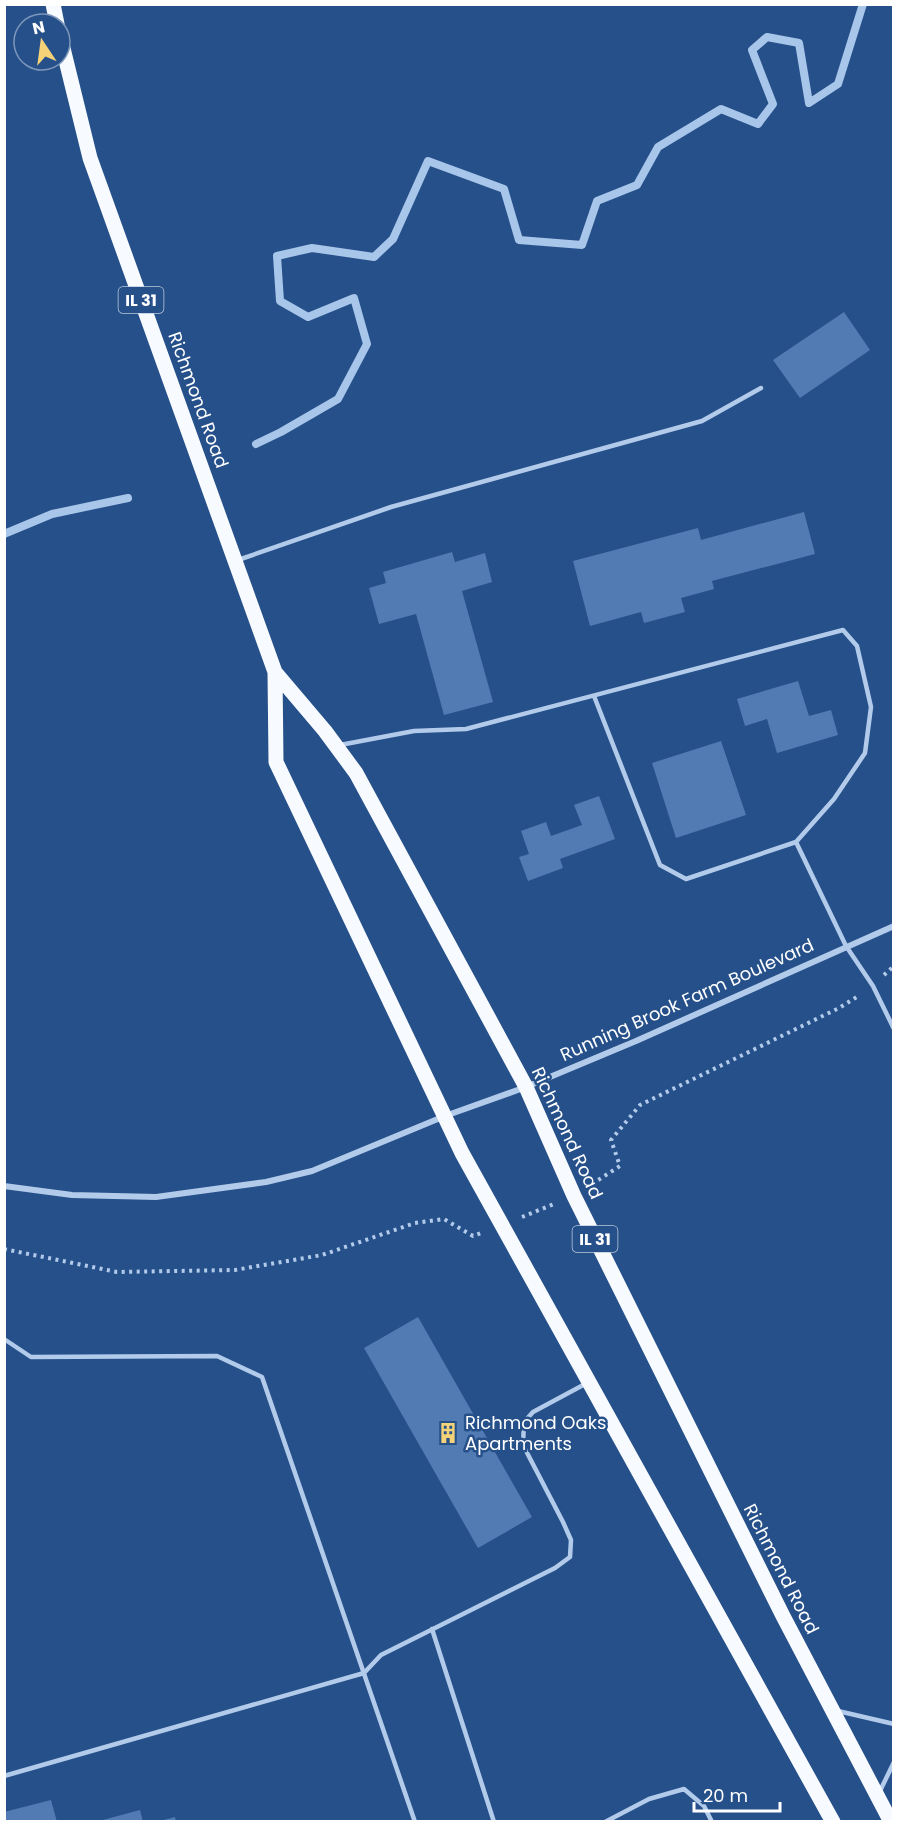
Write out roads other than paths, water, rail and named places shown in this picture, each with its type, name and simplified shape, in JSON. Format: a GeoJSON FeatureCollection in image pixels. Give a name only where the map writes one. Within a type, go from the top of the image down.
{"type":"FeatureCollection","features":[{"type":"Feature","properties":{"kind":"main road","name":"Richmond Road"},"geometry":{"type":"LineString","coordinates":[[69,72],[90,158],[276,672],[356,774],[526,1087],[574,1196],[783,1616],[891,1821]]}},
{"type":"Feature","properties":{"kind":"main road","name":"Richmond Road"},"geometry":{"type":"LineString","coordinates":[[276,672],[276,762],[462,1153],[827,1814]]}},
{"type":"Feature","properties":{"kind":"street","name":"Running Brook Farm Boulevard"},"geometry":{"type":"LineString","coordinates":[[4,1186],[72,1195],[156,1197],[266,1182],[312,1171],[636,1041],[894,926]]}},
{"type":"Feature","properties":{"kind":"lane"},"geometry":{"type":"LineString","coordinates":[[235,560],[391,507],[702,421],[761,388]]}},
{"type":"Feature","properties":{"kind":"lane"},"geometry":{"type":"LineString","coordinates":[[336,746],[414,731],[466,729],[843,630],[857,646],[871,706],[865,753],[834,800],[796,842],[686,879],[660,865],[594,696]]}},
{"type":"Feature","properties":{"kind":"lane"},"geometry":{"type":"LineString","coordinates":[[796,842],[846,946],[873,986],[894,1029]]}},
{"type":"Feature","properties":{"kind":"lane"},"geometry":{"type":"LineString","coordinates":[[4,1339],[31,1357],[217,1356],[262,1377],[415,1821]]}},
{"type":"Feature","properties":{"kind":"lane"},"geometry":{"type":"LineString","coordinates":[[4,1776],[364,1673],[381,1655],[555,1568],[570,1557],[571,1540],[523,1445],[524,1422],[533,1412],[589,1381]]}},
{"type":"Feature","properties":{"kind":"lane"},"geometry":{"type":"LineString","coordinates":[[432,1629],[494,1821]]}},
{"type":"Feature","properties":{"kind":"lane"},"geometry":{"type":"LineString","coordinates":[[832,1710],[894,1724]]}},
{"type":"Feature","properties":{"kind":"lane"},"geometry":{"type":"LineString","coordinates":[[878,1797],[894,1762]]}},
{"type":"Feature","properties":{"kind":"lane"},"geometry":{"type":"LineString","coordinates":[[605,1821],[649,1799],[684,1789],[704,1806],[712,1821]]}},
{"type":"Feature","properties":{"kind":"waterway"},"geometry":{"type":"LineString","coordinates":[[256,444],[338,399],[367,344],[354,298],[308,317],[280,301],[277,256],[312,248],[374,257],[393,239],[428,161],[504,189],[519,240],[582,245],[597,201],[637,185],[658,147],[721,109],[758,124],[773,104],[752,50],[767,37],[799,43],[809,103],[838,84],[863,4]]}},
{"type":"Feature","properties":{"kind":"waterway"},"geometry":{"type":"LineString","coordinates":[[4,534],[52,514],[128,498]]}},
{"type":"Feature","properties":{"kind":"place","name":"Richmond Oaks Apartments"},"geometry":{"type":"Point","coordinates":[448,1433]}}]}
